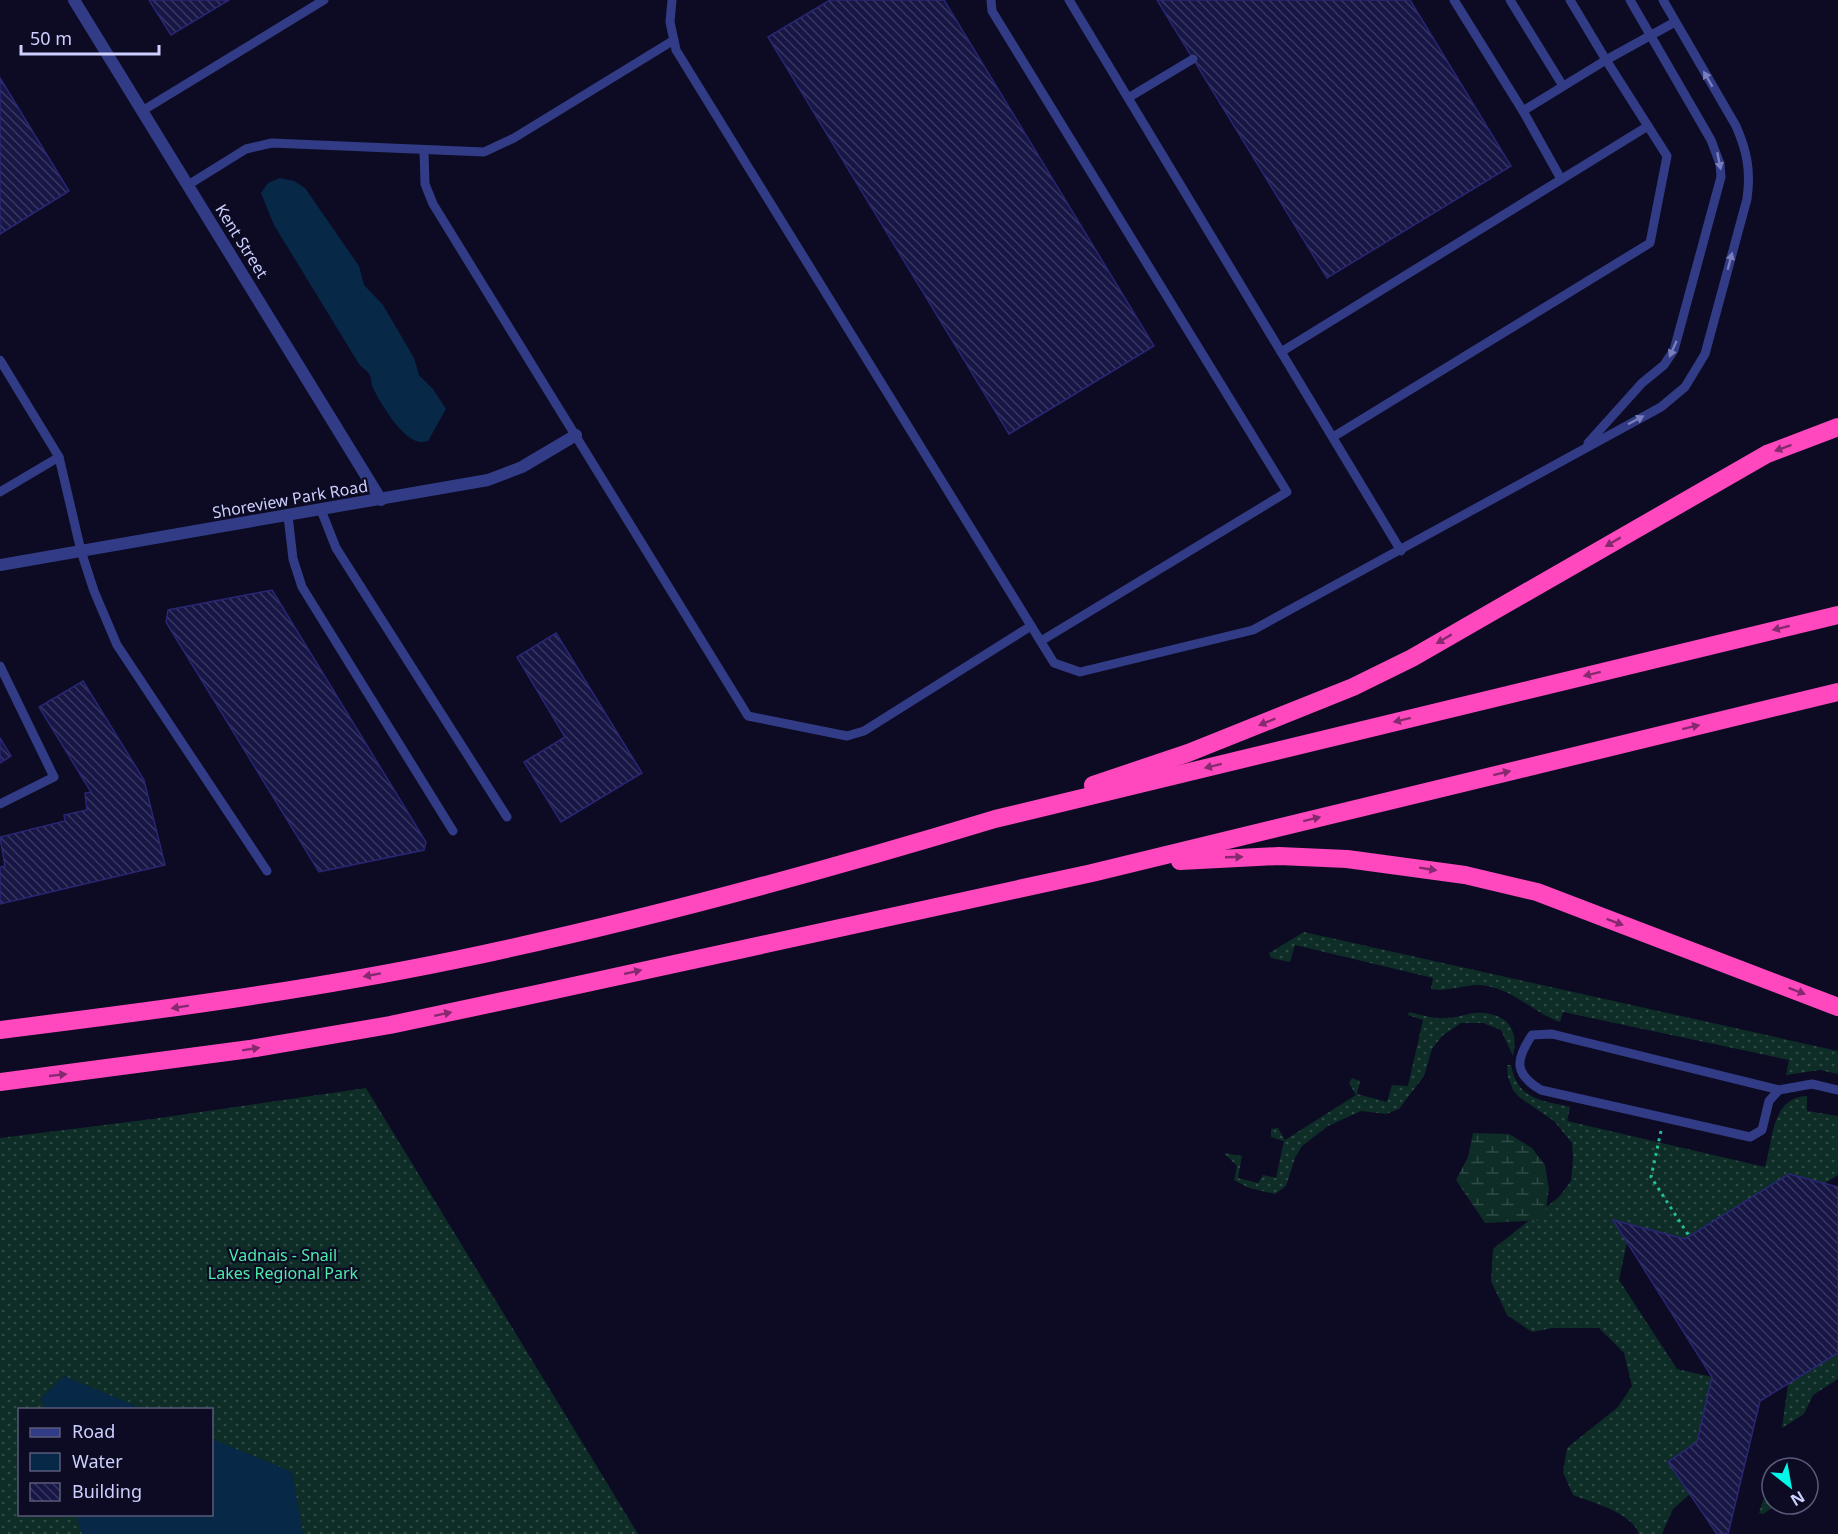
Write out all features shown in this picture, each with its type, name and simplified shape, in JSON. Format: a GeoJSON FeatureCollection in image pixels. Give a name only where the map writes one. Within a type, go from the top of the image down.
{"type":"FeatureCollection","features":[{"type":"Feature","properties":{"kind":"highway"},"geometry":{"type":"LineString","coordinates":[[1026,811],[1112,778],[1188,753],[1353,687],[1412,658],[1767,454],[1838,427]]}},
{"type":"Feature","properties":{"kind":"highway"},"geometry":{"type":"LineString","coordinates":[[0,1030],[161,1010],[302,988],[455,960],[724,898],[1026,811],[1838,615]]}},
{"type":"Feature","properties":{"kind":"highway"},"geometry":{"type":"LineString","coordinates":[[0,1082],[239,1051],[390,1025],[1092,873],[1838,692]]}},
{"type":"Feature","properties":{"kind":"highway"},"geometry":{"type":"LineString","coordinates":[[1092,873],[1160,862],[1279,856],[1398,864],[1465,875],[1537,892],[1838,1007]]}},
{"type":"Feature","properties":{"kind":"street","name":"Kent Street"},"geometry":{"type":"LineString","coordinates":[[74,0],[381,500]]}},
{"type":"Feature","properties":{"kind":"street","name":"Shoreview Park Road"},"geometry":{"type":"LineString","coordinates":[[0,565],[488,480],[522,467],[576,435]]}},
{"type":"Feature","properties":{"kind":"lane"},"geometry":{"type":"LineString","coordinates":[[142,111],[324,0]]}},
{"type":"Feature","properties":{"kind":"lane"},"geometry":{"type":"LineString","coordinates":[[672,0],[670,22],[675,50],[1054,663],[1080,672],[1254,630],[1401,551],[1674,398],[1697,371],[1705,354],[1747,199],[1750,172],[1745,147],[1736,126],[1663,0]]}},
{"type":"Feature","properties":{"kind":"lane"},"geometry":{"type":"LineString","coordinates":[[991,0],[992,11],[1287,492],[1041,641]]}},
{"type":"Feature","properties":{"kind":"lane"},"geometry":{"type":"LineString","coordinates":[[1069,0],[1401,551]]}},
{"type":"Feature","properties":{"kind":"lane"},"geometry":{"type":"LineString","coordinates":[[1454,0],[1562,179]]}},
{"type":"Feature","properties":{"kind":"lane"},"geometry":{"type":"LineString","coordinates":[[1510,0],[1563,87]]}},
{"type":"Feature","properties":{"kind":"lane"},"geometry":{"type":"LineString","coordinates":[[1333,437],[1650,243],[1667,156],[1570,0]]}},
{"type":"Feature","properties":{"kind":"lane"},"geometry":{"type":"LineString","coordinates":[[1584,448],[1642,383],[1664,365],[1674,350],[1719,190],[1720,164],[1717,151],[1630,0]]}},
{"type":"Feature","properties":{"kind":"lane"},"geometry":{"type":"LineString","coordinates":[[1523,111],[1606,60],[1675,22]]}},
{"type":"Feature","properties":{"kind":"lane"},"geometry":{"type":"LineString","coordinates":[[188,185],[246,149],[272,143],[483,152],[514,138],[674,40]]}},
{"type":"Feature","properties":{"kind":"lane"},"geometry":{"type":"LineString","coordinates":[[1128,98],[1193,59]]}},
{"type":"Feature","properties":{"kind":"lane"},"geometry":{"type":"LineString","coordinates":[[1281,351],[1648,126]]}},
{"type":"Feature","properties":{"kind":"lane"},"geometry":{"type":"LineString","coordinates":[[424,151],[424,184],[433,204],[748,716],[847,736],[864,731],[1031,626]]}},
{"type":"Feature","properties":{"kind":"lane"},"geometry":{"type":"LineString","coordinates":[[0,360],[59,457],[81,551],[94,591],[117,645],[267,871]]}},
{"type":"Feature","properties":{"kind":"lane"},"geometry":{"type":"LineString","coordinates":[[0,492],[59,457]]}},
{"type":"Feature","properties":{"kind":"lane"},"geometry":{"type":"LineString","coordinates":[[321,510],[336,548],[507,817]]}},
{"type":"Feature","properties":{"kind":"lane"},"geometry":{"type":"LineString","coordinates":[[288,516],[293,559],[302,587],[453,831]]}},
{"type":"Feature","properties":{"kind":"lane"},"geometry":{"type":"LineString","coordinates":[[0,666],[54,777],[0,804]]}},
{"type":"Feature","properties":{"kind":"lane"},"geometry":{"type":"LineString","coordinates":[[1779,1090],[1769,1101],[1762,1130],[1750,1137],[1541,1090],[1525,1080],[1519,1067],[1523,1048],[1532,1035],[1552,1034],[1779,1090],[1812,1084],[1838,1090]]}},
{"type":"Feature","properties":{"kind":"path"},"geometry":{"type":"LineString","coordinates":[[1664,1118],[1651,1177],[1689,1236]]}},
{"type":"Feature","properties":{"kind":"green space"},"geometry":{"type":"Polygon","coordinates":[[[1304,932],[1838,1051],[1838,1074],[1820,1070],[1786,1075],[1789,1060],[1563,1012],[1560,1022],[1506,992],[1487,986],[1431,989],[1433,978],[1295,945],[1290,962],[1271,958],[1269,953],[1304,932]]]}},
{"type":"Feature","properties":{"kind":"green space"},"geometry":{"type":"Polygon","coordinates":[[[1409,1012],[1441,1018],[1474,1013],[1494,1015],[1501,1018],[1512,1029],[1515,1046],[1513,1056],[1501,1030],[1483,1023],[1461,1023],[1442,1036],[1432,1049],[1424,1076],[1399,1109],[1386,1114],[1361,1111],[1328,1126],[1302,1146],[1295,1158],[1286,1186],[1275,1194],[1249,1188],[1234,1180],[1237,1166],[1224,1153],[1242,1156],[1238,1178],[1258,1183],[1263,1175],[1276,1178],[1284,1141],[1271,1137],[1271,1129],[1278,1128],[1285,1140],[1356,1095],[1349,1083],[1352,1078],[1360,1081],[1357,1094],[1387,1102],[1392,1085],[1408,1086],[1423,1020],[1408,1015],[1409,1012]]]}},
{"type":"Feature","properties":{"kind":"green space"},"geometry":{"type":"Polygon","coordinates":[[[1507,1065],[1511,1065],[1514,1077],[1525,1092],[1540,1100],[1570,1107],[1567,1121],[1765,1167],[1772,1133],[1780,1112],[1786,1104],[1795,1098],[1807,1096],[1807,1111],[1838,1116],[1838,1175],[1824,1184],[1789,1175],[1685,1239],[1614,1220],[1627,1242],[1619,1280],[1677,1369],[1712,1377],[1697,1442],[1668,1462],[1690,1494],[1673,1509],[1662,1534],[1639,1534],[1635,1526],[1620,1514],[1573,1495],[1563,1472],[1567,1448],[1618,1407],[1632,1386],[1624,1353],[1599,1328],[1553,1328],[1532,1332],[1507,1315],[1491,1281],[1493,1249],[1559,1197],[1571,1181],[1573,1159],[1572,1143],[1554,1121],[1519,1097],[1513,1090],[1508,1077],[1507,1065]]]}},
{"type":"Feature","properties":{"kind":"green space","name":"Vadnais - Snail Lakes Regional Park"},"geometry":{"type":"Polygon","coordinates":[[[366,1088],[638,1534],[0,1534],[0,1138],[366,1088]]]}},
{"type":"Feature","properties":{"kind":"green space"},"geometry":{"type":"Polygon","coordinates":[[[1473,1133],[1509,1134],[1532,1148],[1545,1165],[1549,1189],[1544,1220],[1485,1223],[1456,1180],[1468,1157],[1473,1133]]]}},
{"type":"Feature","properties":{"kind":"green space"},"geometry":{"type":"Polygon","coordinates":[[[1838,1353],[1838,1379],[1813,1395],[1804,1414],[1782,1428],[1788,1384],[1838,1353]]]}},
{"type":"Feature","properties":{"kind":"water"},"geometry":{"type":"Polygon","coordinates":[[[280,178],[294,181],[305,188],[359,266],[364,285],[383,305],[414,358],[419,375],[433,389],[446,409],[428,441],[420,442],[412,439],[388,414],[373,388],[371,377],[359,364],[274,225],[261,193],[268,183],[280,178]]]}},
{"type":"Feature","properties":{"kind":"water"},"geometry":{"type":"Polygon","coordinates":[[[64,1376],[141,1408],[45,1408],[41,1398],[64,1376]]]}},
{"type":"Feature","properties":{"kind":"water"},"geometry":{"type":"Polygon","coordinates":[[[213,1439],[292,1472],[303,1534],[82,1534],[76,1516],[213,1516],[213,1439]]]}},
{"type":"Feature","properties":{"kind":"building"},"geometry":{"type":"Polygon","coordinates":[[[149,0],[229,0],[171,35],[149,0]]]}},
{"type":"Feature","properties":{"kind":"building"},"geometry":{"type":"Polygon","coordinates":[[[830,0],[944,0],[1154,346],[1009,434],[768,37],[830,0]]]}},
{"type":"Feature","properties":{"kind":"building"},"geometry":{"type":"Polygon","coordinates":[[[1157,0],[1410,0],[1511,166],[1327,278],[1157,0]]]}},
{"type":"Feature","properties":{"kind":"building"},"geometry":{"type":"Polygon","coordinates":[[[0,78],[69,191],[0,234],[0,78]]]}},
{"type":"Feature","properties":{"kind":"building"},"geometry":{"type":"Polygon","coordinates":[[[272,590],[426,842],[424,850],[319,872],[166,622],[168,610],[272,590]]]}},
{"type":"Feature","properties":{"kind":"building"},"geometry":{"type":"Polygon","coordinates":[[[556,633],[642,773],[561,822],[524,762],[565,737],[517,657],[556,633]]]}},
{"type":"Feature","properties":{"kind":"building"},"geometry":{"type":"Polygon","coordinates":[[[83,681],[144,780],[165,865],[0,904],[0,867],[5,866],[0,837],[65,821],[64,815],[87,810],[85,793],[91,792],[39,707],[83,681]]]}},
{"type":"Feature","properties":{"kind":"building"},"geometry":{"type":"Polygon","coordinates":[[[0,738],[11,756],[0,763],[0,738]]]}},
{"type":"Feature","properties":{"kind":"building"},"geometry":{"type":"Polygon","coordinates":[[[1789,1174],[1838,1187],[1838,1353],[1760,1401],[1728,1534],[1717,1534],[1668,1462],[1697,1442],[1712,1377],[1613,1220],[1685,1239],[1789,1174]]]}}]}
